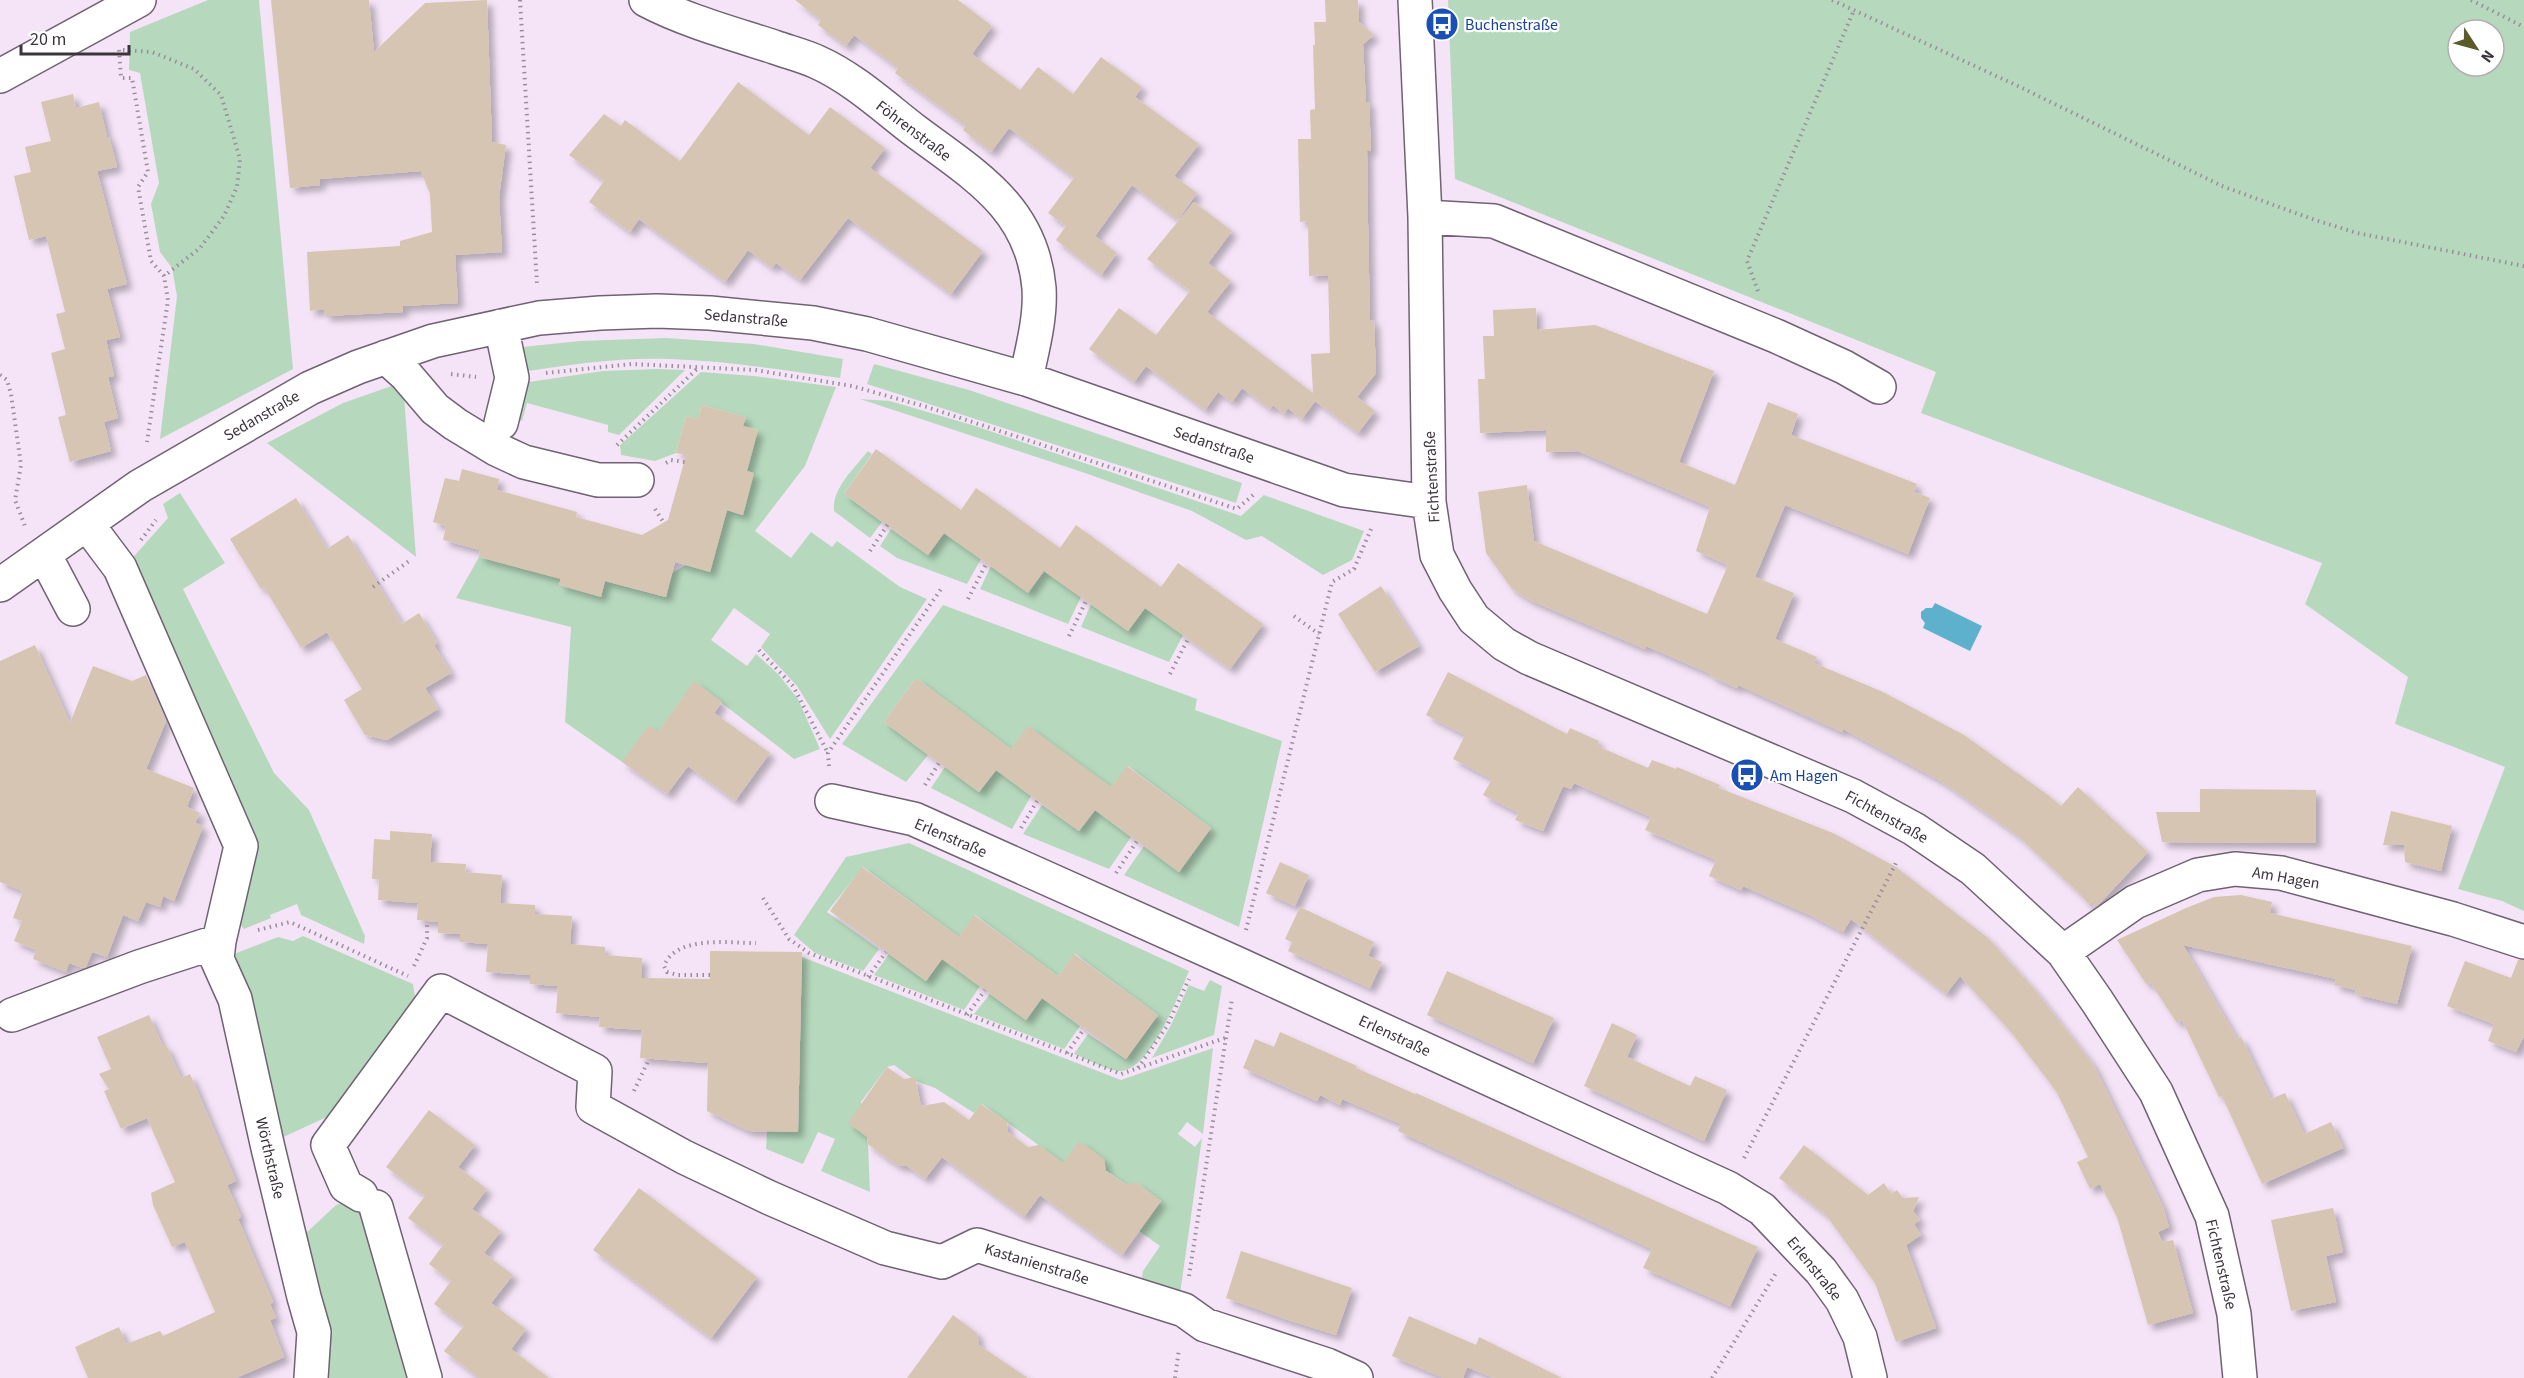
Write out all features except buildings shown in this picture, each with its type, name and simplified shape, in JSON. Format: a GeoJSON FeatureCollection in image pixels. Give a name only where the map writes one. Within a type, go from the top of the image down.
{"type":"FeatureCollection","features":[{"type":"Feature","properties":{"kind":"street"},"geometry":{"type":"LineString","coordinates":[[0,76],[139,0]]}},
{"type":"Feature","properties":{"kind":"street","name":"Föhrenstraße"},"geometry":{"type":"LineString","coordinates":[[646,0],[672,13],[818,62],[849,81],[990,189],[1011,210],[1028,237],[1039,289],[1038,316],[1026,379]]}},
{"type":"Feature","properties":{"kind":"street","name":"Fichtenstraße"},"geometry":{"type":"LineString","coordinates":[[1415,0],[1425,217],[1429,501],[1437,555],[1455,590],[1474,620],[1504,644],[1529,658],[1854,796],[1914,829],[1973,868],[2062,952],[2097,1000],[2156,1092],[2212,1216],[2234,1314],[2240,1378]]}},
{"type":"Feature","properties":{"kind":"street"},"geometry":{"type":"LineString","coordinates":[[1425,217],[1494,221],[1776,336],[1844,367],[1879,387]]}},
{"type":"Feature","properties":{"kind":"street","name":"Sedanstraße"},"geometry":{"type":"LineString","coordinates":[[0,585],[140,486],[310,388],[396,366],[433,341],[539,318],[657,310],[813,323],[867,334],[1026,379],[1344,490],[1429,501]]}},
{"type":"Feature","properties":{"kind":"street"},"geometry":{"type":"LineString","coordinates":[[501,326],[512,378],[501,423]]}},
{"type":"Feature","properties":{"kind":"street"},"geometry":{"type":"LineString","coordinates":[[396,366],[435,409],[455,424],[514,458],[598,480],[637,480]]}},
{"type":"Feature","properties":{"kind":"street"},"geometry":{"type":"LineString","coordinates":[[12,1016],[139,967],[219,941],[241,846],[120,568],[87,524]]}},
{"type":"Feature","properties":{"kind":"street"},"geometry":{"type":"LineString","coordinates":[[44,554],[73,609]]}},
{"type":"Feature","properties":{"kind":"street","name":"Erlenstraße"},"geometry":{"type":"LineString","coordinates":[[832,801],[914,819],[1238,963],[1728,1188],[1762,1209],[1795,1241],[1842,1300],[1860,1337],[1870,1378]]}},
{"type":"Feature","properties":{"kind":"street","name":"Am Hagen"},"geometry":{"type":"LineString","coordinates":[[2062,952],[2135,902],[2198,875],[2235,869],[2281,873],[2453,919],[2524,942]]}},
{"type":"Feature","properties":{"kind":"street","name":"Wörthstraße"},"geometry":{"type":"LineString","coordinates":[[219,941],[217,959],[235,999],[270,1160],[303,1297],[314,1332],[311,1378]]}},
{"type":"Feature","properties":{"kind":"street","name":"Kastanienstraße"},"geometry":{"type":"LineString","coordinates":[[425,1378],[369,1201],[346,1186],[328,1145],[441,991],[595,1071],[593,1107],[684,1157],[759,1193],[885,1248],[942,1262],[977,1245],[1184,1310],[1205,1325],[1327,1365],[1356,1378]]}},
{"type":"Feature","properties":{"kind":"path"},"geometry":{"type":"LineString","coordinates":[[520,0],[539,318]]}},
{"type":"Feature","properties":{"kind":"path"},"geometry":{"type":"LineString","coordinates":[[1832,0],[2020,87],[2222,186],[2357,233],[2524,266]]}},
{"type":"Feature","properties":{"kind":"path"},"geometry":{"type":"LineString","coordinates":[[2471,0],[2524,27]]}},
{"type":"Feature","properties":{"kind":"path"},"geometry":{"type":"LineString","coordinates":[[1776,336],[1747,261],[1854,10]]}},
{"type":"Feature","properties":{"kind":"path"},"geometry":{"type":"LineString","coordinates":[[119,50],[152,52],[194,69],[221,96],[240,159],[237,187],[224,216],[201,248],[164,276]]}},
{"type":"Feature","properties":{"kind":"path"},"geometry":{"type":"LineString","coordinates":[[132,78],[148,172],[138,187],[151,261],[164,276],[168,300],[140,486]]}},
{"type":"Feature","properties":{"kind":"path"},"geometry":{"type":"LineString","coordinates":[[396,366],[496,380],[632,364],[755,370],[852,386],[927,407],[1237,509],[1282,468]]}},
{"type":"Feature","properties":{"kind":"path"},"geometry":{"type":"LineString","coordinates":[[618,443],[699,367]]}},
{"type":"Feature","properties":{"kind":"path"},"geometry":{"type":"LineString","coordinates":[[0,375],[7,380],[11,394],[20,454],[21,465],[15,500],[23,524],[44,554]]}},
{"type":"Feature","properties":{"kind":"path"},"geometry":{"type":"LineString","coordinates":[[870,551],[888,524]]}},
{"type":"Feature","properties":{"kind":"path"},"geometry":{"type":"LineString","coordinates":[[1175,1378],[1238,963],[1332,582],[1354,568],[1368,536]]}},
{"type":"Feature","properties":{"kind":"path"},"geometry":{"type":"LineString","coordinates":[[373,587],[409,561]]}},
{"type":"Feature","properties":{"kind":"path"},"geometry":{"type":"LineString","coordinates":[[968,598],[987,562]]}},
{"type":"Feature","properties":{"kind":"path"},"geometry":{"type":"LineString","coordinates":[[828,753],[941,589]]}},
{"type":"Feature","properties":{"kind":"path"},"geometry":{"type":"LineString","coordinates":[[1069,636],[1087,599]]}},
{"type":"Feature","properties":{"kind":"path"},"geometry":{"type":"LineString","coordinates":[[1294,616],[1318,634]]}},
{"type":"Feature","properties":{"kind":"path"},"geometry":{"type":"LineString","coordinates":[[1170,674],[1189,637]]}},
{"type":"Feature","properties":{"kind":"path"},"geometry":{"type":"LineString","coordinates":[[759,650],[793,686],[828,753],[832,801]]}},
{"type":"Feature","properties":{"kind":"path"},"geometry":{"type":"LineString","coordinates":[[1728,1188],[1914,829]]}},
{"type":"Feature","properties":{"kind":"path"},"geometry":{"type":"LineString","coordinates":[[763,898],[789,939],[809,953],[1121,1074],[1225,1038]]}},
{"type":"Feature","properties":{"kind":"path"},"geometry":{"type":"LineString","coordinates":[[219,941],[290,922],[410,976],[427,938],[428,921]]}},
{"type":"Feature","properties":{"kind":"path"},"geometry":{"type":"LineString","coordinates":[[710,975],[677,975],[667,972],[664,966],[667,959],[694,943],[756,943]]}},
{"type":"Feature","properties":{"kind":"path"},"geometry":{"type":"LineString","coordinates":[[1138,1068],[1167,1026],[1203,948]]}},
{"type":"Feature","properties":{"kind":"path"},"geometry":{"type":"LineString","coordinates":[[868,977],[886,952]]}},
{"type":"Feature","properties":{"kind":"path"},"geometry":{"type":"LineString","coordinates":[[967,1015],[985,990]]}},
{"type":"Feature","properties":{"kind":"path"},"geometry":{"type":"LineString","coordinates":[[1067,1053],[1084,1029]]}},
{"type":"Feature","properties":{"kind":"path"},"geometry":{"type":"LineString","coordinates":[[1712,1378],[1795,1241]]}},
{"type":"Feature","properties":{"kind":"green space"},"geometry":{"type":"Polygon","coordinates":[[[208,0],[259,0],[293,369],[160,439],[177,296],[172,268],[160,252],[151,204],[159,183],[140,73],[129,70],[130,32],[208,0]]]}},
{"type":"Feature","properties":{"kind":"green space"},"geometry":{"type":"Polygon","coordinates":[[[1448,0],[2524,0],[2524,911],[2502,901],[2458,889],[2505,767],[2395,724],[2408,677],[2305,604],[2322,563],[1921,413],[1936,372],[1455,179],[1448,0]]]}},
{"type":"Feature","properties":{"kind":"green space"},"geometry":{"type":"Polygon","coordinates":[[[666,338],[754,344],[843,359],[840,378],[734,364],[670,359],[617,360],[528,371],[522,347],[580,341],[666,338]]]}},
{"type":"Feature","properties":{"kind":"green space"},"geometry":{"type":"Polygon","coordinates":[[[874,364],[969,390],[1242,483],[1236,503],[867,384],[874,364]]]}},
{"type":"Feature","properties":{"kind":"green space"},"geometry":{"type":"Polygon","coordinates":[[[685,370],[619,435],[608,432],[608,425],[527,403],[522,421],[518,420],[529,382],[603,371],[685,370]]]}},
{"type":"Feature","properties":{"kind":"green space"},"geometry":{"type":"Polygon","coordinates":[[[701,372],[754,376],[836,387],[805,466],[755,531],[791,558],[811,532],[832,547],[837,541],[900,587],[927,599],[830,739],[797,686],[761,647],[770,634],[734,608],[711,640],[747,666],[756,654],[778,674],[798,699],[820,749],[794,759],[695,682],[658,732],[622,762],[565,722],[571,627],[456,598],[479,557],[554,577],[561,576],[559,585],[601,596],[605,581],[665,597],[672,573],[686,565],[710,571],[727,510],[742,515],[745,471],[758,430],[743,426],[746,417],[702,405],[698,419],[686,416],[676,453],[655,461],[621,455],[620,445],[701,372]]]}},
{"type":"Feature","properties":{"kind":"green space"},"geometry":{"type":"Polygon","coordinates":[[[403,382],[416,557],[267,443],[343,403],[403,382]]]}},
{"type":"Feature","properties":{"kind":"green space"},"geometry":{"type":"Polygon","coordinates":[[[860,399],[890,401],[972,425],[1241,516],[1264,495],[1364,531],[1352,560],[1323,575],[1262,536],[1246,540],[1192,511],[1085,473],[860,399]]]}},
{"type":"Feature","properties":{"kind":"green space"},"geometry":{"type":"Polygon","coordinates":[[[868,451],[872,454],[844,494],[882,522],[870,538],[834,511],[836,494],[868,451]]]}},
{"type":"Feature","properties":{"kind":"green space"},"geometry":{"type":"Polygon","coordinates":[[[180,493],[225,563],[183,589],[274,773],[309,810],[365,936],[364,944],[301,915],[297,904],[244,929],[238,922],[255,844],[128,563],[168,518],[163,504],[180,493]]]}},
{"type":"Feature","properties":{"kind":"green space"},"geometry":{"type":"Polygon","coordinates":[[[891,529],[928,555],[944,533],[981,559],[967,584],[897,558],[880,546],[891,529]]]}},
{"type":"Feature","properties":{"kind":"green space"},"geometry":{"type":"Polygon","coordinates":[[[991,566],[1044,571],[1081,597],[1068,624],[980,589],[991,566]]]}},
{"type":"Feature","properties":{"kind":"green space"},"geometry":{"type":"Polygon","coordinates":[[[1091,604],[1128,631],[1145,608],[1183,635],[1169,662],[1081,627],[1091,604]]]}},
{"type":"Feature","properties":{"kind":"green space"},"geometry":{"type":"Polygon","coordinates":[[[943,605],[1197,699],[1195,710],[1282,741],[1239,927],[1124,875],[1144,846],[1179,872],[1211,828],[1128,766],[1111,787],[1011,749],[916,678],[884,722],[928,755],[906,782],[842,744],[943,605]]]}},
{"type":"Feature","properties":{"kind":"green space"},"geometry":{"type":"Polygon","coordinates":[[[945,767],[979,792],[996,770],[1031,796],[1012,829],[931,788],[945,767]]]}},
{"type":"Feature","properties":{"kind":"green space"},"geometry":{"type":"Polygon","coordinates":[[[1042,805],[1079,831],[1095,810],[1131,837],[1109,869],[1023,834],[1042,805]]]}},
{"type":"Feature","properties":{"kind":"green space"},"geometry":{"type":"Polygon","coordinates":[[[909,843],[1189,971],[1161,1031],[1141,1060],[1130,1069],[1118,1071],[1074,1054],[1088,1034],[1126,1059],[1158,1015],[1075,954],[1058,976],[975,915],[959,937],[863,867],[827,912],[879,949],[863,971],[815,953],[794,935],[846,857],[909,843]]]}},
{"type":"Feature","properties":{"kind":"green space"},"geometry":{"type":"Polygon","coordinates":[[[303,936],[413,984],[417,1009],[342,1110],[279,1139],[232,972],[234,954],[278,937],[293,941],[303,936]]]}},
{"type":"Feature","properties":{"kind":"green space"},"geometry":{"type":"Polygon","coordinates":[[[889,954],[926,981],[942,959],[980,986],[964,1010],[874,975],[889,954]]]}},
{"type":"Feature","properties":{"kind":"green space"},"geometry":{"type":"Polygon","coordinates":[[[802,957],[1121,1080],[1213,1048],[1203,1134],[1187,1122],[1178,1134],[1195,1147],[1202,1138],[1180,1294],[1141,1283],[1143,1271],[1160,1246],[1139,1231],[1161,1201],[1137,1183],[1128,1186],[1104,1169],[1063,1163],[982,1104],[974,1113],[935,1088],[916,1081],[894,1065],[887,1067],[861,1102],[868,1144],[870,1192],[821,1171],[835,1139],[818,1132],[803,1164],[766,1149],[767,1131],[798,1132],[802,957]]]}},
{"type":"Feature","properties":{"kind":"green space"},"geometry":{"type":"Polygon","coordinates":[[[1210,980],[1222,986],[1214,1035],[1152,1058],[1171,1025],[1189,985],[1204,991],[1210,980]]]}},
{"type":"Feature","properties":{"kind":"green space"},"geometry":{"type":"Polygon","coordinates":[[[990,994],[1026,1020],[1042,998],[1080,1026],[1064,1049],[974,1014],[990,994]]]}},
{"type":"Feature","properties":{"kind":"green space"},"geometry":{"type":"Polygon","coordinates":[[[355,1198],[365,1209],[415,1378],[323,1378],[304,1235],[336,1205],[355,1198]]]}},
{"type":"Feature","properties":{"kind":"water"},"geometry":{"type":"Polygon","coordinates":[[[1935,603],[1982,626],[1970,651],[1923,628],[1925,623],[1921,618],[1921,612],[1926,608],[1932,608],[1935,603]]]}},
{"type":"Feature","properties":{"kind":"place","name":"Buchenstraße"},"geometry":{"type":"Point","coordinates":[1442,24]}},
{"type":"Feature","properties":{"kind":"place","name":"Am Hagen"},"geometry":{"type":"Point","coordinates":[1747,775]}}]}
